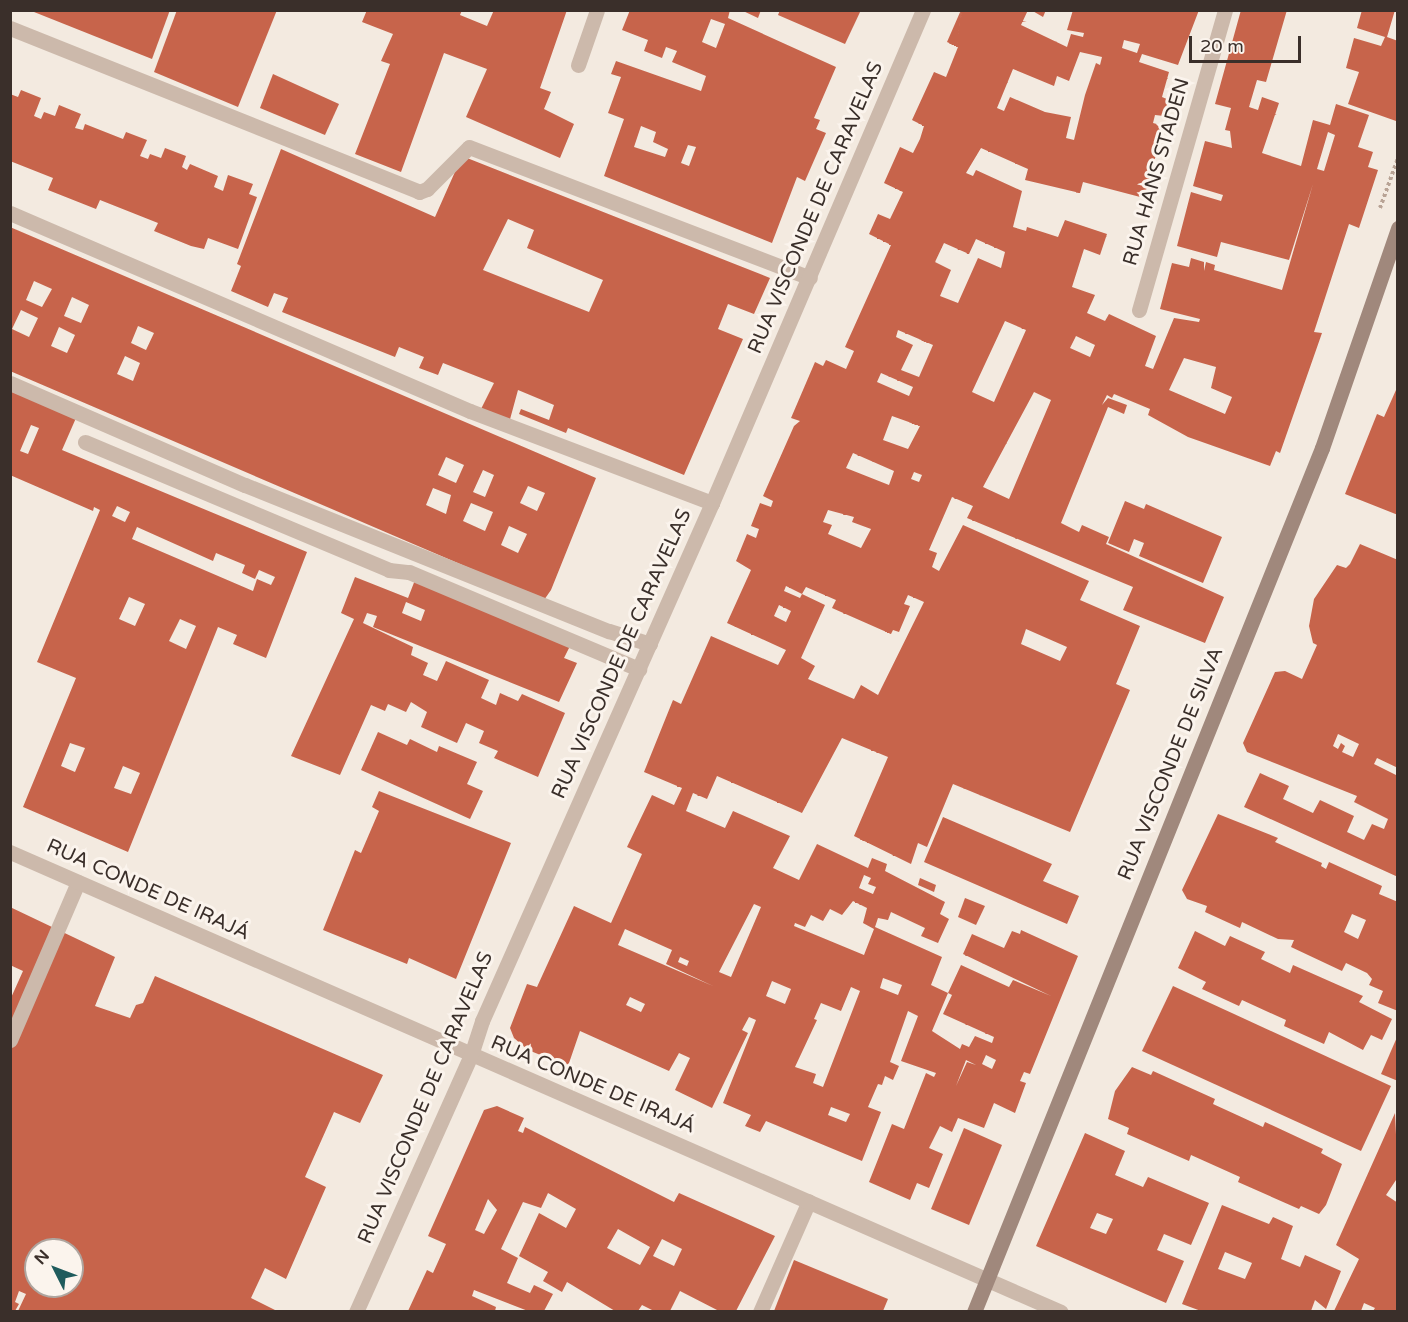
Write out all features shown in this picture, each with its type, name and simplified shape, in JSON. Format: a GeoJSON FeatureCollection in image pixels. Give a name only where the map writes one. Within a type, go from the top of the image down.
{"type":"FeatureCollection","features":[{"type":"Feature","properties":{"kind":"main road","name":"RUA VISCONDE DE SILVA"},"geometry":{"type":"LineString","coordinates":[[974,1311],[1322,448],[1398,228]]}},
{"type":"Feature","properties":{"kind":"street"},"geometry":{"type":"LineString","coordinates":[[578,65],[597,10]]}},
{"type":"Feature","properties":{"kind":"street","name":"RUA VISCONDE DE CARAVELAS"},"geometry":{"type":"LineString","coordinates":[[356,1311],[471,1055],[482,1021],[712,503],[923,10]]}},
{"type":"Feature","properties":{"kind":"street","name":"RUA HANS STADEN"},"geometry":{"type":"LineString","coordinates":[[1138,310],[1225,10]]}},
{"type":"Feature","properties":{"kind":"street"},"geometry":{"type":"LineString","coordinates":[[10,28],[419,192],[427,189],[469,147],[810,278]]}},
{"type":"Feature","properties":{"kind":"street"},"geometry":{"type":"LineString","coordinates":[[10,213],[470,411],[712,503]]}},
{"type":"Feature","properties":{"kind":"street"},"geometry":{"type":"LineString","coordinates":[[10,383],[245,485],[597,627],[650,644]]}},
{"type":"Feature","properties":{"kind":"street"},"geometry":{"type":"LineString","coordinates":[[85,442],[389,570],[409,572],[639,669]]}},
{"type":"Feature","properties":{"kind":"street","name":"RUA CONDE DE IRAJÁ"},"geometry":{"type":"LineString","coordinates":[[10,852],[1061,1311]]}},
{"type":"Feature","properties":{"kind":"street"},"geometry":{"type":"LineString","coordinates":[[10,1040],[78,882]]}},
{"type":"Feature","properties":{"kind":"street"},"geometry":{"type":"LineString","coordinates":[[760,1311],[809,1201]]}},
{"type":"Feature","properties":{"kind":"building"},"geometry":{"type":"Polygon","coordinates":[[[29,10],[170,10],[152,59],[29,10]]]}},
{"type":"Feature","properties":{"kind":"building"},"geometry":{"type":"Polygon","coordinates":[[[177,10],[277,10],[238,107],[154,72],[177,10]]]}},
{"type":"Feature","properties":{"kind":"building"},"geometry":{"type":"Polygon","coordinates":[[[367,10],[462,10],[460,15],[487,26],[494,10],[567,10],[540,88],[551,92],[544,109],[574,124],[560,158],[466,117],[487,69],[444,53],[401,172],[355,154],[390,64],[381,61],[393,34],[362,22],[367,10]]]}},
{"type":"Feature","properties":{"kind":"building"},"geometry":{"type":"Polygon","coordinates":[[[630,10],[730,10],[728,18],[836,67],[814,118],[820,120],[816,129],[826,133],[805,181],[797,177],[772,243],[604,176],[624,119],[608,113],[621,77],[611,74],[616,61],[701,91],[706,76],[672,62],[677,51],[666,47],[662,58],[644,51],[648,40],[622,30],[630,10]],[[711,19],[702,42],[716,48],[725,24],[711,19]],[[641,126],[634,147],[665,157],[668,149],[653,142],[656,132],[641,126]],[[688,145],[681,163],[689,166],[696,147],[688,145]]]}},
{"type":"Feature","properties":{"kind":"building"},"geometry":{"type":"Polygon","coordinates":[[[741,10],[761,10],[758,18],[741,10]]]}},
{"type":"Feature","properties":{"kind":"building"},"geometry":{"type":"Polygon","coordinates":[[[780,10],[861,10],[845,44],[778,15],[780,10]]]}},
{"type":"Feature","properties":{"kind":"building"},"geometry":{"type":"Polygon","coordinates":[[[961,10],[1028,10],[1021,25],[1067,47],[1071,34],[1083,37],[1084,33],[1067,30],[1073,10],[1199,10],[1178,65],[1142,54],[1139,62],[1169,72],[1162,97],[1169,100],[1164,116],[1155,115],[1153,123],[1164,126],[1144,198],[1083,182],[1080,193],[1025,180],[1028,169],[981,148],[966,173],[973,176],[976,170],[1022,191],[1013,227],[1026,231],[1027,227],[1058,237],[1065,220],[1107,234],[1100,255],[1084,249],[1072,287],[1095,295],[1087,313],[1105,321],[1109,314],[1156,336],[1145,366],[1153,369],[1174,318],[1199,322],[1200,319],[1160,309],[1172,263],[1189,267],[1191,258],[1204,262],[1204,271],[1206,262],[1215,265],[1214,270],[1282,290],[1313,184],[1289,260],[1221,242],[1217,257],[1177,246],[1191,192],[1221,201],[1223,195],[1193,186],[1205,141],[1232,148],[1230,131],[1225,130],[1231,108],[1215,104],[1241,10],[1287,10],[1266,82],[1257,80],[1249,107],[1258,110],[1262,97],[1279,103],[1262,153],[1301,166],[1313,120],[1330,125],[1336,104],[1369,115],[1358,147],[1373,152],[1368,167],[1378,170],[1359,228],[1349,224],[1314,332],[1322,333],[1280,453],[1276,451],[1270,466],[1188,437],[1148,415],[1150,409],[1114,394],[1112,398],[1107,395],[1102,405],[1108,398],[1127,405],[1124,414],[1108,407],[1061,523],[1079,532],[1082,525],[1109,537],[1106,544],[1224,597],[1205,643],[1123,610],[1133,587],[967,518],[973,506],[952,497],[929,550],[937,553],[932,567],[939,571],[963,525],[1089,581],[1080,600],[1140,626],[1116,684],[1130,690],[1070,832],[953,784],[927,847],[918,843],[911,864],[854,836],[888,757],[842,738],[802,813],[717,776],[707,799],[693,793],[686,811],[725,828],[733,811],[790,836],[773,868],[799,880],[817,844],[868,868],[872,858],[887,864],[885,871],[945,902],[940,914],[949,919],[938,943],[921,936],[925,928],[891,912],[888,920],[878,918],[875,927],[942,957],[931,985],[948,993],[961,965],[1009,987],[1013,980],[1051,996],[963,954],[972,934],[1004,948],[1012,931],[1020,934],[1021,930],[1078,956],[1030,1074],[1024,1072],[1020,1081],[1026,1083],[1015,1113],[994,1103],[984,1128],[958,1118],[952,1132],[940,1126],[929,1148],[943,1154],[929,1188],[917,1183],[910,1200],[869,1182],[892,1124],[904,1129],[926,1073],[934,1077],[936,1073],[901,1061],[918,1016],[908,1011],[890,1062],[899,1066],[893,1080],[885,1076],[882,1085],[878,1084],[868,1107],[881,1112],[862,1161],[766,1121],[760,1132],[745,1126],[751,1115],[723,1103],[756,1020],[749,1017],[742,1030],[748,1033],[712,1108],[675,1090],[690,1058],[679,1053],[669,1071],[580,1031],[568,1066],[528,1050],[514,1038],[510,1028],[527,984],[537,987],[574,906],[611,923],[642,854],[627,847],[652,795],[674,805],[682,788],[644,772],[673,700],[681,704],[711,636],[778,665],[786,650],[727,623],[751,570],[736,561],[747,534],[756,538],[759,529],[751,526],[760,503],[771,507],[773,501],[763,496],[794,426],[800,421],[791,418],[815,362],[823,366],[826,360],[846,369],[854,351],[845,347],[891,245],[869,234],[878,214],[890,219],[903,192],[884,183],[900,147],[913,153],[920,139],[924,126],[912,120],[934,72],[946,77],[958,47],[947,42],[961,10]],[[1124,40],[1122,48],[1137,53],[1140,44],[1124,40]],[[1080,52],[1069,81],[1057,76],[1054,86],[1013,69],[997,108],[1004,111],[1010,97],[1045,112],[1071,117],[1066,138],[1074,140],[1085,95],[1096,63],[1100,65],[1102,57],[1080,52]],[[1328,132],[1317,169],[1324,171],[1335,135],[1328,132]],[[976,239],[969,254],[944,243],[935,262],[951,270],[940,296],[958,303],[978,258],[1001,268],[1005,252],[976,239]],[[1005,321],[972,392],[994,402],[1026,330],[1005,321]],[[898,330],[896,337],[913,345],[901,370],[919,377],[933,345],[898,330]],[[1076,336],[1070,348],[1090,357],[1095,345],[1076,336]],[[1184,358],[1169,390],[1225,414],[1232,397],[1211,388],[1216,367],[1184,358]],[[881,373],[877,382],[909,396],[913,387],[881,373]],[[1034,392],[983,487],[1009,499],[1051,400],[1034,392]],[[892,416],[883,440],[908,449],[920,426],[892,416]],[[853,453],[846,468],[889,485],[894,471],[853,453]],[[914,472],[911,479],[919,482],[922,475],[914,472]],[[828,510],[823,522],[832,525],[828,534],[861,548],[871,529],[852,522],[854,517],[828,510]],[[786,586],[784,591],[800,598],[802,594],[786,586]],[[806,587],[802,594],[825,605],[801,658],[815,666],[808,679],[854,699],[861,685],[878,695],[924,602],[908,595],[904,604],[910,606],[899,632],[893,630],[891,634],[832,608],[836,600],[806,587]],[[779,605],[774,616],[786,622],[791,611],[779,605]],[[1026,629],[1021,644],[1060,661],[1067,647],[1026,629]],[[864,875],[859,888],[873,894],[876,887],[868,884],[871,878],[864,875]],[[853,901],[842,915],[830,909],[823,921],[811,915],[805,927],[795,923],[794,926],[864,955],[874,929],[863,923],[867,908],[853,901]],[[754,904],[719,972],[731,977],[761,907],[754,904]],[[625,929],[618,945],[713,986],[666,964],[672,950],[625,929]],[[680,957],[678,962],[687,966],[689,961],[680,957]],[[883,978],[880,988],[898,995],[902,985],[883,978]],[[772,981],[766,996],[785,1004],[791,989],[772,981]],[[851,987],[841,1011],[821,1003],[814,1019],[817,1020],[795,1067],[816,1074],[813,1083],[823,1087],[860,991],[851,987]],[[948,993],[932,1031],[960,1049],[962,1044],[969,1047],[975,1036],[992,1043],[994,1037],[943,1014],[952,995],[948,993]],[[630,997],[626,1005],[641,1012],[645,1004],[630,997]],[[986,1055],[982,1064],[992,1069],[996,1060],[986,1055]],[[966,1060],[956,1086],[967,1062],[976,1065],[966,1060]],[[831,1107],[828,1115],[846,1122],[850,1114],[831,1107]]]}},
{"type":"Feature","properties":{"kind":"building"},"geometry":{"type":"Polygon","coordinates":[[[1031,10],[1046,10],[1043,17],[1031,10]]]}},
{"type":"Feature","properties":{"kind":"building"},"geometry":{"type":"Polygon","coordinates":[[[1362,10],[1395,10],[1387,37],[1398,41],[1396,121],[1348,104],[1359,72],[1346,68],[1354,38],[1381,46],[1385,37],[1357,28],[1362,10]]]}},
{"type":"Feature","properties":{"kind":"building"},"geometry":{"type":"Polygon","coordinates":[[[273,74],[339,104],[325,135],[260,108],[273,74]]]}},
{"type":"Feature","properties":{"kind":"building"},"geometry":{"type":"Polygon","coordinates":[[[21,90],[41,98],[34,116],[41,119],[44,112],[55,116],[59,105],[81,114],[75,128],[83,130],[85,124],[123,139],[126,132],[147,140],[140,156],[148,159],[150,154],[161,158],[165,148],[186,156],[182,167],[187,170],[190,164],[218,176],[214,187],[223,191],[228,175],[253,184],[249,194],[257,197],[238,249],[208,238],[204,249],[191,246],[154,231],[158,223],[100,200],[96,209],[48,190],[53,178],[10,161],[10,94],[18,97],[21,90]]]}},
{"type":"Feature","properties":{"kind":"building"},"geometry":{"type":"Polygon","coordinates":[[[281,149],[435,217],[462,156],[770,278],[754,314],[728,304],[718,329],[743,339],[684,475],[568,428],[566,433],[519,414],[521,409],[549,420],[554,405],[518,390],[509,423],[480,411],[494,383],[443,363],[438,375],[419,368],[424,357],[399,347],[395,357],[282,312],[288,298],[274,293],[268,307],[231,291],[241,266],[237,264],[281,149]],[[508,219],[483,270],[589,312],[603,280],[527,248],[534,230],[508,219]]]}},
{"type":"Feature","properties":{"kind":"building"},"geometry":{"type":"Polygon","coordinates":[[[10,227],[596,478],[551,590],[544,600],[10,371],[10,227]],[[34,281],[26,300],[42,307],[52,289],[34,281]],[[72,297],[64,316],[81,323],[89,305],[72,297]],[[21,310],[12,329],[29,337],[38,318],[21,310]],[[138,326],[131,343],[146,350],[154,333],[138,326]],[[59,327],[51,346],[67,353],[75,335],[59,327]],[[125,356],[117,374],[133,381],[140,363],[125,356]],[[446,457],[438,475],[456,483],[464,465],[446,457]],[[483,470],[473,492],[485,497],[494,475],[483,470]],[[528,486],[520,503],[537,511],[545,493],[528,486]],[[433,488],[426,505],[446,514],[451,495],[433,488]],[[471,503],[463,521],[485,531],[493,512],[471,503]],[[509,526],[501,545],[518,553],[527,534],[509,526]]]}},
{"type":"Feature","properties":{"kind":"building"},"geometry":{"type":"Polygon","coordinates":[[[1396,390],[1398,391],[1398,515],[1345,494],[1377,414],[1384,417],[1396,390]]]}},
{"type":"Feature","properties":{"kind":"building"},"geometry":{"type":"Polygon","coordinates":[[[10,391],[76,418],[62,450],[307,552],[266,658],[233,644],[237,635],[218,627],[128,852],[23,807],[76,678],[37,662],[100,510],[94,507],[93,511],[10,475],[10,391]],[[31,425],[20,451],[28,454],[39,428],[31,425]],[[117,506],[112,516],[125,522],[130,512],[117,506]],[[137,527],[132,539],[253,591],[257,579],[271,585],[275,577],[259,570],[255,579],[242,573],[245,565],[216,553],[213,561],[137,527]],[[129,597],[119,619],[135,626],[145,604],[129,597]],[[180,619],[169,641],[186,649],[196,626],[180,619]],[[70,743],[61,766],[75,772],[85,748],[70,743]],[[123,766],[114,788],[131,794],[140,773],[123,766]]]}},
{"type":"Feature","properties":{"kind":"building"},"geometry":{"type":"Polygon","coordinates":[[[1125,501],[1144,509],[1146,504],[1222,537],[1203,583],[1139,556],[1144,543],[1134,539],[1129,552],[1108,543],[1125,501]]]}},
{"type":"Feature","properties":{"kind":"building"},"geometry":{"type":"Polygon","coordinates":[[[1360,544],[1398,560],[1398,768],[1377,758],[1374,764],[1398,776],[1398,877],[1244,807],[1260,773],[1289,786],[1283,799],[1313,813],[1320,800],[1354,816],[1347,832],[1364,840],[1372,824],[1384,829],[1388,819],[1354,802],[1357,796],[1247,752],[1243,743],[1275,672],[1285,671],[1302,679],[1317,645],[1313,643],[1309,626],[1314,599],[1337,565],[1346,568],[1360,544]],[[1338,734],[1333,746],[1338,749],[1341,743],[1345,746],[1342,752],[1353,757],[1359,744],[1338,734]]]}},
{"type":"Feature","properties":{"kind":"building"},"geometry":{"type":"Polygon","coordinates":[[[355,577],[408,598],[415,580],[570,646],[564,658],[577,663],[559,702],[373,627],[377,616],[367,613],[363,623],[413,647],[411,655],[428,663],[423,675],[437,681],[446,661],[489,680],[481,698],[496,705],[500,693],[518,701],[522,694],[565,713],[538,777],[494,758],[498,751],[479,743],[484,731],[466,723],[457,743],[421,727],[427,712],[411,702],[406,712],[388,704],[385,711],[371,705],[340,775],[291,756],[354,619],[341,613],[355,577]],[[406,602],[402,613],[421,621],[425,610],[406,602]]]}},
{"type":"Feature","properties":{"kind":"building"},"geometry":{"type":"Polygon","coordinates":[[[378,732],[407,745],[410,739],[437,752],[439,746],[477,762],[467,784],[483,791],[470,819],[361,770],[378,732]]]}},
{"type":"Feature","properties":{"kind":"building"},"geometry":{"type":"Polygon","coordinates":[[[379,791],[511,843],[456,979],[409,958],[407,964],[323,930],[355,850],[361,853],[379,811],[372,807],[379,791]]]}},
{"type":"Feature","properties":{"kind":"building"},"geometry":{"type":"Polygon","coordinates":[[[1218,814],[1278,838],[1275,842],[1322,863],[1321,866],[1326,869],[1329,862],[1382,886],[1379,894],[1398,902],[1398,1011],[1378,1003],[1383,991],[1369,985],[1372,979],[1367,973],[1346,963],[1342,971],[1291,947],[1294,940],[1278,939],[1242,922],[1240,928],[1205,912],[1207,906],[1187,899],[1182,890],[1218,814]],[[1352,914],[1344,932],[1358,939],[1366,920],[1352,914]]]}},
{"type":"Feature","properties":{"kind":"building"},"geometry":{"type":"Polygon","coordinates":[[[943,817],[1052,864],[1043,881],[1079,896],[1067,924],[924,862],[943,817]]]}},
{"type":"Feature","properties":{"kind":"building"},"geometry":{"type":"Polygon","coordinates":[[[920,878],[936,885],[934,892],[918,885],[920,878]]]}},
{"type":"Feature","properties":{"kind":"building"},"geometry":{"type":"Polygon","coordinates":[[[965,898],[985,906],[976,925],[958,917],[965,898]]]}},
{"type":"Feature","properties":{"kind":"building"},"geometry":{"type":"Polygon","coordinates":[[[10,907],[115,957],[95,1006],[130,1018],[136,1005],[143,1003],[155,976],[383,1075],[360,1123],[334,1112],[305,1177],[326,1187],[286,1279],[265,1268],[251,1298],[277,1311],[18,1311],[24,1298],[84,1298],[84,1238],[24,1238],[24,1293],[19,1291],[15,1302],[19,1304],[15,1311],[10,1311],[10,1000],[23,971],[10,965],[10,907]]]}},
{"type":"Feature","properties":{"kind":"building"},"geometry":{"type":"Polygon","coordinates":[[[1195,931],[1225,946],[1230,936],[1265,952],[1261,959],[1290,973],[1293,965],[1363,996],[1359,1002],[1392,1019],[1382,1040],[1371,1035],[1363,1050],[1329,1032],[1324,1044],[1284,1026],[1286,1020],[1242,1000],[1239,1006],[1202,989],[1206,982],[1178,968],[1195,931]]]}},
{"type":"Feature","properties":{"kind":"building"},"geometry":{"type":"Polygon","coordinates":[[[1173,986],[1391,1086],[1361,1151],[1142,1051],[1173,986]]]}},
{"type":"Feature","properties":{"kind":"building"},"geometry":{"type":"Polygon","coordinates":[[[1398,1035],[1398,1081],[1381,1074],[1398,1035]]]}},
{"type":"Feature","properties":{"kind":"building"},"geometry":{"type":"Polygon","coordinates":[[[1132,1067],[1151,1075],[1153,1071],[1215,1099],[1213,1104],[1263,1127],[1265,1122],[1323,1149],[1321,1153],[1342,1164],[1326,1205],[1319,1214],[1301,1206],[1299,1209],[1238,1182],[1240,1177],[1191,1155],[1189,1161],[1127,1134],[1129,1128],[1108,1119],[1115,1091],[1132,1067]]]}},
{"type":"Feature","properties":{"kind":"building"},"geometry":{"type":"Polygon","coordinates":[[[497,1106],[524,1118],[518,1131],[523,1133],[525,1127],[674,1202],[679,1193],[775,1236],[736,1311],[719,1311],[680,1291],[670,1311],[654,1311],[642,1305],[638,1311],[615,1311],[567,1282],[562,1292],[543,1281],[548,1272],[519,1256],[539,1213],[566,1228],[576,1209],[548,1193],[541,1208],[523,1202],[501,1249],[518,1258],[507,1283],[530,1293],[534,1285],[553,1294],[544,1311],[528,1311],[474,1290],[472,1296],[496,1307],[495,1311],[408,1311],[427,1270],[433,1273],[446,1244],[428,1236],[484,1110],[497,1106]],[[488,1199],[475,1230],[484,1234],[497,1210],[488,1199]],[[618,1229],[607,1248],[640,1265],[650,1247],[618,1229]],[[662,1239],[653,1256],[674,1266],[682,1249],[662,1239]]]}},
{"type":"Feature","properties":{"kind":"building"},"geometry":{"type":"Polygon","coordinates":[[[1395,1113],[1398,1177],[1386,1195],[1398,1203],[1398,1311],[1373,1311],[1375,1308],[1364,1303],[1361,1311],[1334,1311],[1359,1259],[1336,1245],[1395,1113]]]}},
{"type":"Feature","properties":{"kind":"building"},"geometry":{"type":"Polygon","coordinates":[[[964,1128],[1002,1145],[969,1225],[931,1209],[964,1128]]]}},
{"type":"Feature","properties":{"kind":"building"},"geometry":{"type":"Polygon","coordinates":[[[1085,1133],[1125,1151],[1115,1175],[1143,1187],[1148,1177],[1209,1203],[1191,1245],[1164,1234],[1157,1250],[1184,1261],[1166,1303],[1036,1246],[1085,1133]],[[1097,1213],[1090,1228],[1106,1234],[1113,1219],[1097,1213]]]}},
{"type":"Feature","properties":{"kind":"building"},"geometry":{"type":"Polygon","coordinates":[[[1222,1205],[1269,1224],[1273,1217],[1293,1226],[1281,1259],[1300,1267],[1305,1255],[1341,1271],[1326,1309],[1315,1300],[1311,1311],[1201,1311],[1182,1304],[1222,1205]],[[1225,1252],[1218,1269],[1245,1279],[1252,1263],[1225,1252]]]}},
{"type":"Feature","properties":{"kind":"building"},"geometry":{"type":"Polygon","coordinates":[[[794,1260],[888,1299],[883,1311],[774,1311],[794,1260]]]}}]}
